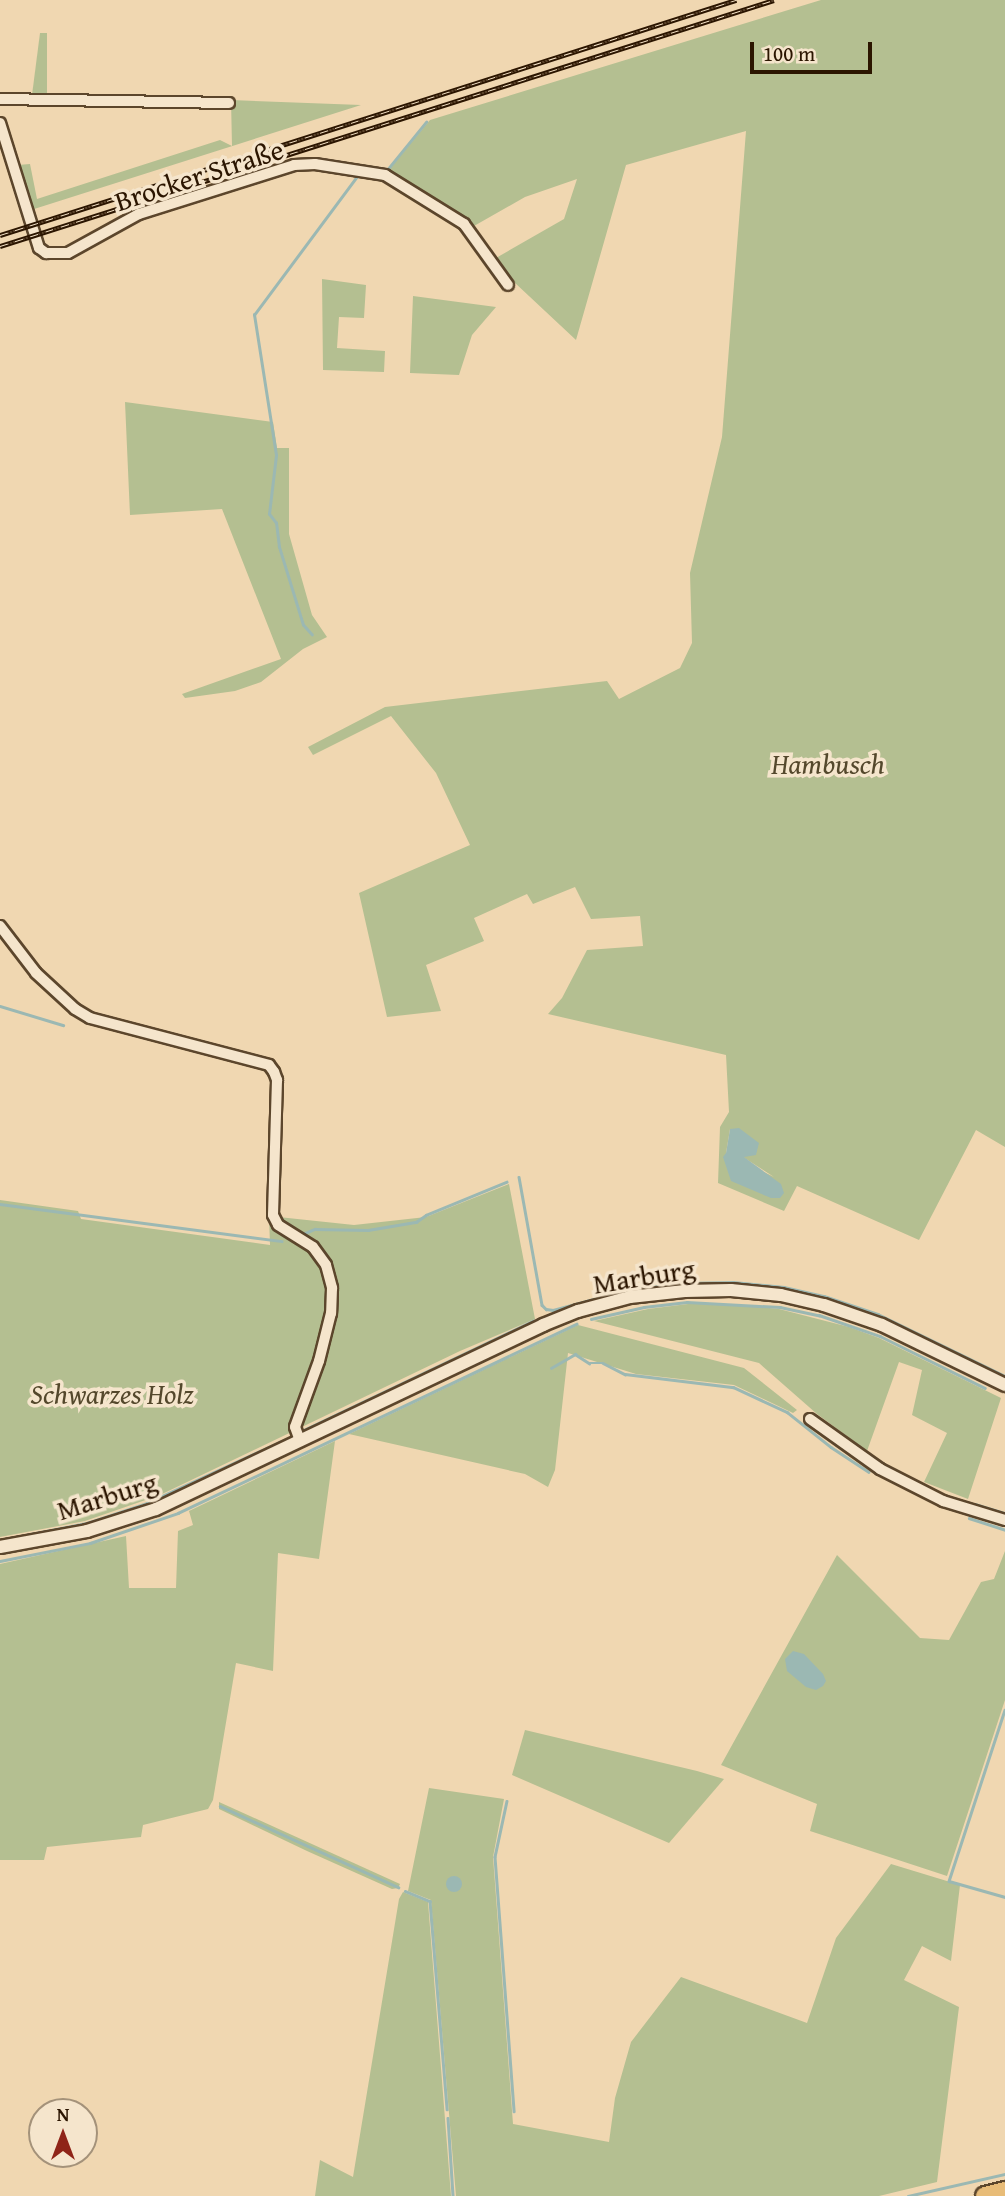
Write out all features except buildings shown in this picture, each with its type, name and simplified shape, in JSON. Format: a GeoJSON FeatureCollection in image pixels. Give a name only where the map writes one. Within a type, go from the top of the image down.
{"type":"FeatureCollection","features":[{"type":"Feature","properties":{"kind":"highway"},"geometry":{"type":"LineString","coordinates":[[985,2196],[1005,2191]]}},
{"type":"Feature","properties":{"kind":"street"},"geometry":{"type":"LineString","coordinates":[[0,99],[229,103]]}},
{"type":"Feature","properties":{"kind":"street","name":"Brocker Straße"},"geometry":{"type":"LineString","coordinates":[[0,124],[39,248],[46,253],[68,253],[139,214],[294,165],[315,164],[385,174],[464,224],[508,285]]}},
{"type":"Feature","properties":{"kind":"street"},"geometry":{"type":"LineString","coordinates":[[0,926],[36,973],[75,1009],[90,1018],[269,1066],[274,1072],[277,1080],[273,1215],[278,1225],[313,1247],[326,1265],[332,1288],[331,1313],[319,1361],[295,1427],[300,1441]]}},
{"type":"Feature","properties":{"kind":"street","name":"Marburg"},"geometry":{"type":"LineString","coordinates":[[0,1547],[86,1531],[156,1509],[578,1311],[630,1297],[685,1291],[731,1290],[781,1295],[824,1305],[882,1325],[1005,1385]]}},
{"type":"Feature","properties":{"kind":"street"},"geometry":{"type":"LineString","coordinates":[[810,1419],[880,1469],[943,1501],[1005,1520]]}},
{"type":"Feature","properties":{"kind":"green space","name":"Hambusch"},"geometry":{"type":"Polygon","coordinates":[[[821,0],[1005,0],[1005,1147],[976,1130],[919,1240],[797,1186],[784,1211],[718,1183],[720,1127],[729,1112],[726,1055],[548,1014],[562,998],[587,950],[643,946],[640,916],[591,919],[575,887],[533,904],[527,894],[474,918],[484,941],[426,965],[441,1011],[387,1017],[359,893],[470,845],[436,773],[391,716],[313,755],[308,747],[385,707],[607,681],[619,699],[680,668],[692,643],[690,573],[722,437],[746,131],[626,165],[576,340],[514,282],[496,258],[564,219],[577,179],[525,197],[474,226],[387,172],[430,120],[821,0]],[[730,1129],[726,1153],[774,1177],[743,1157],[730,1129]]]}},
{"type":"Feature","properties":{"kind":"green space"},"geometry":{"type":"Polygon","coordinates":[[[40,33],[47,33],[47,95],[32,95],[40,33]]]}},
{"type":"Feature","properties":{"kind":"green space"},"geometry":{"type":"Polygon","coordinates":[[[231,100],[361,105],[31,210],[18,165],[30,164],[37,199],[220,140],[232,146],[231,100]]]}},
{"type":"Feature","properties":{"kind":"green space"},"geometry":{"type":"Polygon","coordinates":[[[322,279],[366,285],[364,318],[339,317],[337,348],[385,351],[384,372],[323,370],[322,279]]]}},
{"type":"Feature","properties":{"kind":"green space"},"geometry":{"type":"Polygon","coordinates":[[[413,296],[496,307],[472,335],[459,375],[410,373],[413,296]]]}},
{"type":"Feature","properties":{"kind":"green space"},"geometry":{"type":"Polygon","coordinates":[[[125,402],[273,422],[277,448],[289,448],[289,534],[312,615],[327,637],[303,649],[261,682],[235,691],[185,698],[182,694],[281,659],[222,509],[130,515],[125,402]]]}},
{"type":"Feature","properties":{"kind":"green space","name":"Schwarzes Holz"},"geometry":{"type":"Polygon","coordinates":[[[509,1184],[535,1319],[460,1351],[160,1495],[85,1521],[0,1537],[0,1200],[78,1211],[81,1219],[270,1245],[269,1216],[354,1225],[426,1217],[509,1184]]]}},
{"type":"Feature","properties":{"kind":"green space"},"geometry":{"type":"Polygon","coordinates":[[[688,1304],[733,1304],[779,1309],[849,1327],[879,1338],[1001,1398],[968,1499],[924,1482],[947,1433],[912,1415],[922,1370],[899,1362],[867,1451],[817,1414],[759,1363],[594,1321],[648,1309],[688,1304]]]}},
{"type":"Feature","properties":{"kind":"green space"},"geometry":{"type":"Polygon","coordinates":[[[578,1325],[744,1368],[797,1410],[793,1413],[734,1385],[636,1374],[568,1353],[555,1470],[548,1487],[525,1474],[349,1434],[578,1325]]]}},
{"type":"Feature","properties":{"kind":"green space"},"geometry":{"type":"Polygon","coordinates":[[[335,1441],[319,1559],[278,1553],[273,1671],[236,1663],[213,1800],[208,1809],[143,1825],[141,1837],[47,1847],[44,1860],[0,1860],[0,1564],[126,1536],[129,1588],[176,1588],[178,1531],[193,1525],[189,1511],[335,1441]]]}},
{"type":"Feature","properties":{"kind":"green space"},"geometry":{"type":"Polygon","coordinates":[[[1005,1551],[1005,1700],[947,1876],[810,1831],[817,1804],[721,1765],[837,1555],[920,1638],[949,1640],[981,1582],[994,1579],[1005,1551]]]}},
{"type":"Feature","properties":{"kind":"green space"},"geometry":{"type":"Polygon","coordinates":[[[525,1730],[724,1779],[669,1843],[512,1775],[525,1730]]]}},
{"type":"Feature","properties":{"kind":"green space"},"geometry":{"type":"Polygon","coordinates":[[[429,1788],[504,1799],[493,1857],[513,2124],[609,2142],[615,2098],[631,2042],[681,1977],[807,2023],[836,1938],[891,1864],[960,1885],[951,1961],[922,1946],[904,1980],[959,2007],[937,2182],[879,2196],[456,2196],[431,1900],[408,1891],[429,1788]]]}},
{"type":"Feature","properties":{"kind":"green space"},"geometry":{"type":"Polygon","coordinates":[[[219,1802],[400,1884],[398,1888],[392,1889],[307,1851],[219,1809],[219,1802]]]}},
{"type":"Feature","properties":{"kind":"green space"},"geometry":{"type":"Polygon","coordinates":[[[403,1892],[428,1902],[451,2196],[315,2196],[320,2160],[353,2177],[399,1899],[403,1892]]]}},
{"type":"Feature","properties":{"kind":"water"},"geometry":{"type":"Polygon","coordinates":[[[739,1128],[759,1143],[756,1155],[744,1157],[781,1184],[784,1193],[780,1198],[771,1198],[731,1181],[723,1157],[730,1129],[739,1128]]]}},
{"type":"Feature","properties":{"kind":"water"},"geometry":{"type":"Polygon","coordinates":[[[793,1651],[804,1654],[823,1674],[826,1681],[823,1686],[816,1690],[806,1687],[787,1671],[785,1659],[793,1651]]]}},
{"type":"Feature","properties":{"kind":"water"},"geometry":{"type":"Polygon","coordinates":[[[454,1876],[460,1878],[460,1890],[454,1892],[448,1890],[446,1884],[448,1878],[454,1876]]]}},
{"type":"Feature","properties":{"kind":"waterway"},"geometry":{"type":"LineString","coordinates":[[387,170],[426,122]]}},
{"type":"Feature","properties":{"kind":"waterway"},"geometry":{"type":"LineString","coordinates":[[312,635],[303,625],[279,547],[276,523],[269,514],[276,455],[254,315],[358,175]]}},
{"type":"Feature","properties":{"kind":"waterway"},"geometry":{"type":"LineString","coordinates":[[0,1006],[63,1025]]}},
{"type":"Feature","properties":{"kind":"waterway"},"geometry":{"type":"LineString","coordinates":[[519,1177],[542,1305],[546,1309],[553,1310],[627,1290],[682,1283],[733,1282],[784,1287],[824,1296],[878,1314],[1005,1376]]}},
{"type":"Feature","properties":{"kind":"waterway"},"geometry":{"type":"LineString","coordinates":[[303,1234],[315,1229],[368,1230],[416,1222],[426,1215],[506,1182]]}},
{"type":"Feature","properties":{"kind":"waterway"},"geometry":{"type":"LineString","coordinates":[[0,1204],[282,1241]]}},
{"type":"Feature","properties":{"kind":"waterway"},"geometry":{"type":"LineString","coordinates":[[591,1319],[644,1307],[687,1302],[780,1307],[819,1315],[880,1336],[985,1388]]}},
{"type":"Feature","properties":{"kind":"waterway"},"geometry":{"type":"LineString","coordinates":[[304,1430],[533,1321]]}},
{"type":"Feature","properties":{"kind":"waterway"},"geometry":{"type":"LineString","coordinates":[[0,1561],[90,1543],[178,1513],[576,1324]]}},
{"type":"Feature","properties":{"kind":"waterway"},"geometry":{"type":"LineString","coordinates":[[551,1368],[575,1354],[589,1363],[603,1363],[625,1374],[733,1387],[787,1412],[831,1447],[869,1472]]}},
{"type":"Feature","properties":{"kind":"waterway"},"geometry":{"type":"LineString","coordinates":[[0,1540],[87,1523],[147,1503],[286,1439]]}},
{"type":"Feature","properties":{"kind":"waterway"},"geometry":{"type":"LineString","coordinates":[[975,1504],[1005,1513]]}},
{"type":"Feature","properties":{"kind":"waterway"},"geometry":{"type":"LineString","coordinates":[[969,1518],[1005,1530]]}},
{"type":"Feature","properties":{"kind":"waterway"},"geometry":{"type":"LineString","coordinates":[[1005,1710],[949,1881],[1005,1897]]}},
{"type":"Feature","properties":{"kind":"waterway"},"geometry":{"type":"LineString","coordinates":[[507,1801],[495,1857],[514,2111]]}},
{"type":"Feature","properties":{"kind":"waterway"},"geometry":{"type":"LineString","coordinates":[[220,1806],[398,1887]]}},
{"type":"Feature","properties":{"kind":"waterway"},"geometry":{"type":"LineString","coordinates":[[405,1891],[430,1901],[447,2109]]}},
{"type":"Feature","properties":{"kind":"waterway"},"geometry":{"type":"LineString","coordinates":[[448,2118],[453,2196]]}},
{"type":"Feature","properties":{"kind":"waterway"},"geometry":{"type":"LineString","coordinates":[[908,2196],[1005,2174]]}},
{"type":"Feature","properties":{"kind":"railway"},"geometry":{"type":"LineString","coordinates":[[0,235],[736,0]]}},
{"type":"Feature","properties":{"kind":"railway"},"geometry":{"type":"LineString","coordinates":[[0,246],[774,0]]}}]}
